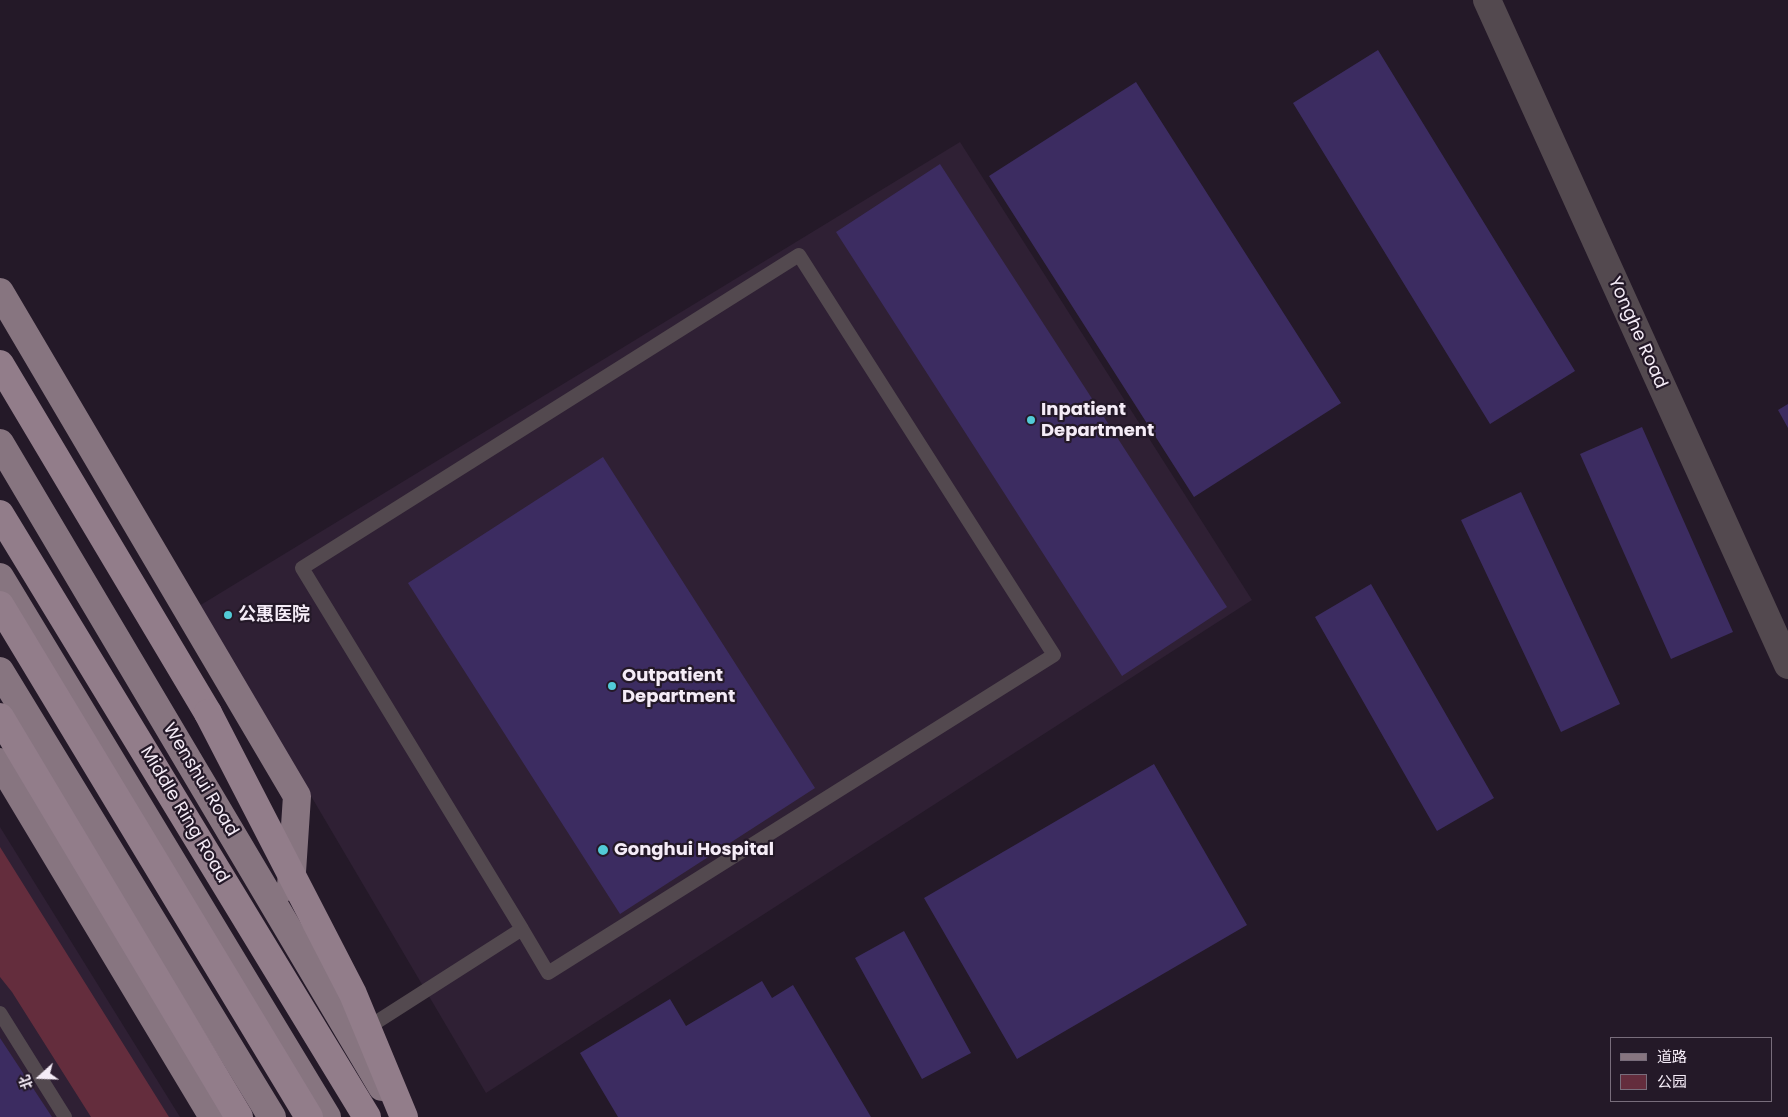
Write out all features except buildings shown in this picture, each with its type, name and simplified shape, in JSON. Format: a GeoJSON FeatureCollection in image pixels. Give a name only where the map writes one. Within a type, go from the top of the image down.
{"type":"FeatureCollection","features":[{"type":"Feature","properties":{"kind":"highway"},"geometry":{"type":"LineString","coordinates":[[0,364],[208,713],[353,994],[404,1117]]}},
{"type":"Feature","properties":{"kind":"highway","name":"Middle Ring Road"},"geometry":{"type":"LineString","coordinates":[[0,514],[367,1117]]}},
{"type":"Feature","properties":{"kind":"highway"},"geometry":{"type":"LineString","coordinates":[[0,605],[309,1117]]}},
{"type":"Feature","properties":{"kind":"highway"},"geometry":{"type":"LineString","coordinates":[[0,717],[239,1117]]}},
{"type":"Feature","properties":{"kind":"main road"},"geometry":{"type":"LineString","coordinates":[[0,292],[297,796],[288,928]]}},
{"type":"Feature","properties":{"kind":"main road","name":"Wenshui Road"},"geometry":{"type":"LineString","coordinates":[[0,443],[400,1117]]}},
{"type":"Feature","properties":{"kind":"main road"},"geometry":{"type":"LineString","coordinates":[[0,535],[352,1117]]}},
{"type":"Feature","properties":{"kind":"main road"},"geometry":{"type":"LineString","coordinates":[[0,577],[327,1117]]}},
{"type":"Feature","properties":{"kind":"main road"},"geometry":{"type":"LineString","coordinates":[[0,671],[272,1117]]}},
{"type":"Feature","properties":{"kind":"main road"},"geometry":{"type":"LineString","coordinates":[[0,762],[213,1117]]}},
{"type":"Feature","properties":{"kind":"main road"},"geometry":{"type":"LineString","coordinates":[[159,932],[254,996]]}},
{"type":"Feature","properties":{"kind":"street","name":"Yonghe Road"},"geometry":{"type":"LineString","coordinates":[[1487,0],[1788,665]]}},
{"type":"Feature","properties":{"kind":"lane"},"geometry":{"type":"LineString","coordinates":[[799,255],[1054,655],[548,973],[522,928],[302,568],[799,255]]}},
{"type":"Feature","properties":{"kind":"lane"},"geometry":{"type":"LineString","coordinates":[[353,1038],[522,928]]}},
{"type":"Feature","properties":{"kind":"lane"},"geometry":{"type":"LineString","coordinates":[[0,1013],[65,1117]]}},
{"type":"Feature","properties":{"kind":"shaded area","name":"Gonghui Hospital"},"geometry":{"type":"Polygon","coordinates":[[[960,142],[1252,600],[486,1093],[199,606],[960,142]]]}},
{"type":"Feature","properties":{"kind":"shaded area"},"geometry":{"type":"Polygon","coordinates":[[[0,827],[180,1117],[0,1117],[0,827]]]}},
{"type":"Feature","properties":{"kind":"green space"},"geometry":{"type":"Polygon","coordinates":[[[0,847],[169,1117],[91,1117],[12,992],[0,977],[0,847]]]}},
{"type":"Feature","properties":{"kind":"place","name":"Inpatient Department"},"geometry":{"type":"Point","coordinates":[1031,420]}},
{"type":"Feature","properties":{"kind":"place","name":"公惠医院"},"geometry":{"type":"Point","coordinates":[228,615]}},
{"type":"Feature","properties":{"kind":"place","name":"Outpatient Department"},"geometry":{"type":"Point","coordinates":[612,686]}},
{"type":"Feature","properties":{"kind":"place","name":"Gonghui Hospital"},"geometry":{"type":"Point","coordinates":[603,850]}}]}
